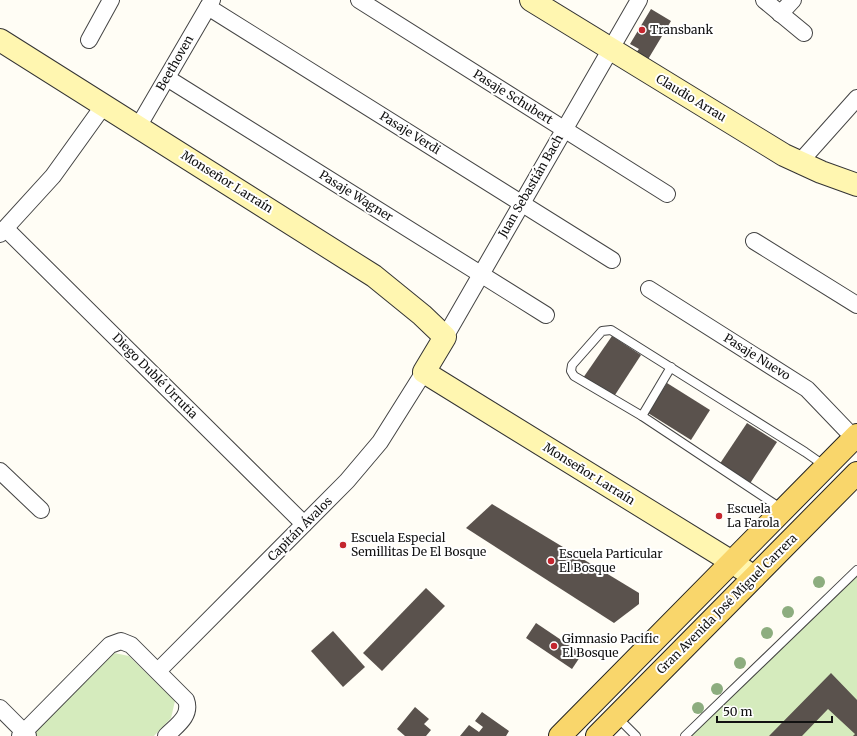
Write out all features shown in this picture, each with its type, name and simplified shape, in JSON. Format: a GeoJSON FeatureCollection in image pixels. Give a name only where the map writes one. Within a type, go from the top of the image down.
{"type":"FeatureCollection","features":[{"type":"Feature","properties":{"kind":"main road"},"geometry":{"type":"LineString","coordinates":[[560,736],[856,436]]}},
{"type":"Feature","properties":{"kind":"main road","name":"Gran Avenida José Miguel Carrera"},"geometry":{"type":"LineString","coordinates":[[597,736],[857,473]]}},
{"type":"Feature","properties":{"kind":"street"},"geometry":{"type":"LineString","coordinates":[[89,40],[111,0]]}},
{"type":"Feature","properties":{"kind":"street","name":"Pasaje Schubert"},"geometry":{"type":"LineString","coordinates":[[359,0],[667,194]]}},
{"type":"Feature","properties":{"kind":"street","name":"Claudio Arrau"},"geometry":{"type":"LineString","coordinates":[[531,0],[799,163],[857,185]]}},
{"type":"Feature","properties":{"kind":"street","name":"Juan Sebastián Bach"},"geometry":{"type":"LineString","coordinates":[[424,372],[639,0]]}},
{"type":"Feature","properties":{"kind":"street"},"geometry":{"type":"LineString","coordinates":[[764,0],[804,33]]}},
{"type":"Feature","properties":{"kind":"street"},"geometry":{"type":"LineString","coordinates":[[780,14],[793,0]]}},
{"type":"Feature","properties":{"kind":"street","name":"Beethoven"},"geometry":{"type":"LineString","coordinates":[[138,127],[210,4]]}},
{"type":"Feature","properties":{"kind":"street","name":"Pasaje Verdi"},"geometry":{"type":"LineString","coordinates":[[210,4],[612,260]]}},
{"type":"Feature","properties":{"kind":"street","name":"Monseñor Larraín"},"geometry":{"type":"LineString","coordinates":[[0,40],[374,276],[422,315],[445,337]]}},
{"type":"Feature","properties":{"kind":"street","name":"Pasaje Wagner"},"geometry":{"type":"LineString","coordinates":[[167,78],[546,315]]}},
{"type":"Feature","properties":{"kind":"street"},"geometry":{"type":"LineString","coordinates":[[799,163],[857,98]]}},
{"type":"Feature","properties":{"kind":"street"},"geometry":{"type":"LineString","coordinates":[[3,232],[54,176],[104,105]]}},
{"type":"Feature","properties":{"kind":"street","name":"Diego Dublé Urrutia"},"geometry":{"type":"LineString","coordinates":[[3,232],[304,524]]}},
{"type":"Feature","properties":{"kind":"street"},"geometry":{"type":"LineString","coordinates":[[754,241],[857,305]]}},
{"type":"Feature","properties":{"kind":"street","name":"Pasaje Nuevo"},"geometry":{"type":"LineString","coordinates":[[649,289],[807,389],[856,436]]}},
{"type":"Feature","properties":{"kind":"street","name":"Monseñor Larraín"},"geometry":{"type":"LineString","coordinates":[[424,372],[754,577]]}},
{"type":"Feature","properties":{"kind":"street","name":"Capitán Ávalos"},"geometry":{"type":"LineString","coordinates":[[158,671],[347,482],[376,447],[424,372]]}},
{"type":"Feature","properties":{"kind":"street"},"geometry":{"type":"LineString","coordinates":[[0,471],[41,510]]}},
{"type":"Feature","properties":{"kind":"street"},"geometry":{"type":"LineString","coordinates":[[0,708],[24,735],[113,643],[121,641],[127,642],[184,697],[188,704],[186,715],[166,736]]}},
{"type":"Feature","properties":{"kind":"lane"},"geometry":{"type":"LineString","coordinates":[[783,510],[642,416],[574,376],[571,371],[572,365],[602,331],[608,329],[671,367],[805,452],[826,467]]}},
{"type":"Feature","properties":{"kind":"lane"},"geometry":{"type":"LineString","coordinates":[[642,416],[671,367]]}},
{"type":"Feature","properties":{"kind":"lane"},"geometry":{"type":"LineString","coordinates":[[686,736],[857,570]]}},
{"type":"Feature","properties":{"kind":"lane"},"geometry":{"type":"LineString","coordinates":[[616,717],[636,736]]}},
{"type":"Feature","properties":{"kind":"green space"},"geometry":{"type":"Polygon","coordinates":[[[857,570],[857,736],[685,736],[857,570]]]}},
{"type":"Feature","properties":{"kind":"green space"},"geometry":{"type":"Polygon","coordinates":[[[114,653],[129,656],[175,701],[171,718],[154,736],[31,736],[114,653]]]}},
{"type":"Feature","properties":{"kind":"building"},"geometry":{"type":"Polygon","coordinates":[[[651,9],[671,21],[647,61],[635,54],[639,49],[630,44],[651,9]]]}},
{"type":"Feature","properties":{"kind":"building"},"geometry":{"type":"Polygon","coordinates":[[[612,336],[641,355],[613,398],[583,378],[612,336]]]}},
{"type":"Feature","properties":{"kind":"building"},"geometry":{"type":"Polygon","coordinates":[[[667,383],[710,410],[691,440],[648,413],[667,383]]]}},
{"type":"Feature","properties":{"kind":"building"},"geometry":{"type":"Polygon","coordinates":[[[747,423],[777,442],[749,485],[719,465],[747,423]]]}},
{"type":"Feature","properties":{"kind":"building","name":"Escuela Particular El Bosque"},"geometry":{"type":"Polygon","coordinates":[[[492,504],[639,593],[639,604],[614,623],[466,528],[492,504]]]}},
{"type":"Feature","properties":{"kind":"building"},"geometry":{"type":"Polygon","coordinates":[[[426,588],[445,606],[382,671],[363,653],[426,588]]]}},
{"type":"Feature","properties":{"kind":"building","name":"Gimnasio Pacific El Bosque"},"geometry":{"type":"Polygon","coordinates":[[[536,623],[582,654],[572,669],[526,638],[536,623]]]}},
{"type":"Feature","properties":{"kind":"building"},"geometry":{"type":"Polygon","coordinates":[[[333,631],[365,667],[343,687],[311,651],[333,631]]]}},
{"type":"Feature","properties":{"kind":"building"},"geometry":{"type":"Polygon","coordinates":[[[831,673],[857,700],[857,736],[853,736],[855,734],[828,709],[802,736],[769,736],[831,673]]]}},
{"type":"Feature","properties":{"kind":"building"},"geometry":{"type":"Polygon","coordinates":[[[415,707],[429,719],[424,724],[431,730],[426,736],[405,736],[397,729],[415,707]]]}},
{"type":"Feature","properties":{"kind":"building"},"geometry":{"type":"Polygon","coordinates":[[[482,712],[509,731],[506,736],[460,736],[469,725],[479,732],[483,727],[475,721],[482,712]]]}},
{"type":"Feature","properties":{"kind":"place","name":"Transbank"},"geometry":{"type":"Point","coordinates":[642,30]}},
{"type":"Feature","properties":{"kind":"place","name":"Escuela La Farola"},"geometry":{"type":"Point","coordinates":[719,516]}},
{"type":"Feature","properties":{"kind":"place","name":"Escuela Especial Semillitas De El Bosque"},"geometry":{"type":"Point","coordinates":[343,545]}},
{"type":"Feature","properties":{"kind":"place","name":"Escuela Particular El Bosque"},"geometry":{"type":"Point","coordinates":[551,561]}},
{"type":"Feature","properties":{"kind":"place","name":"Gimnasio Pacific El Bosque"},"geometry":{"type":"Point","coordinates":[554,646]}}]}
